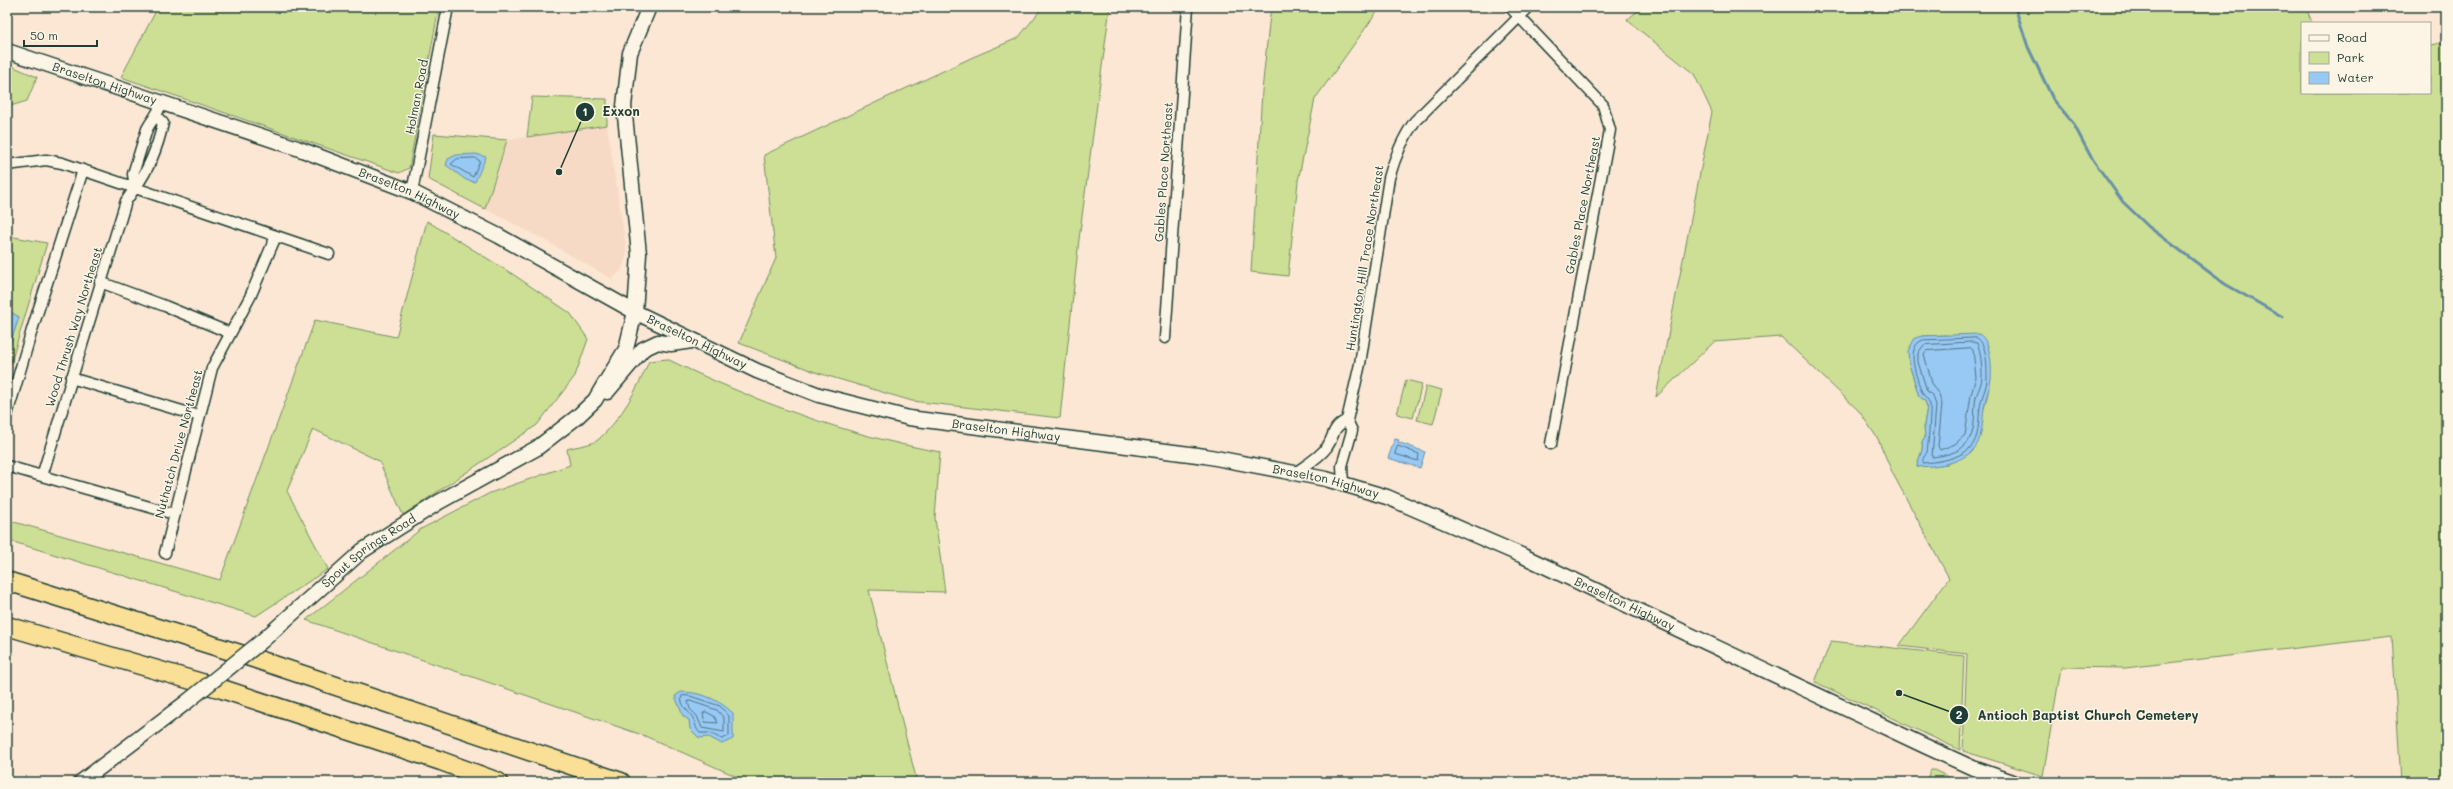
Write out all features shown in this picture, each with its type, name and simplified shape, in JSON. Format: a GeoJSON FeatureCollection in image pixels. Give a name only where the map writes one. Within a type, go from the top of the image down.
{"type":"FeatureCollection","features":[{"type":"Feature","properties":{"kind":"highway"},"geometry":{"type":"LineString","coordinates":[[7,581],[253,658],[621,782]]}},
{"type":"Feature","properties":{"kind":"highway"},"geometry":{"type":"LineString","coordinates":[[7,626],[222,689],[441,761],[498,782]]}},
{"type":"Feature","properties":{"kind":"main road","name":"Spout Springs Road"},"geometry":{"type":"LineString","coordinates":[[81,782],[188,701],[262,641],[362,551],[440,502],[538,448],[595,400],[626,349],[635,312],[639,254],[624,106],[630,53],[649,7]]}},
{"type":"Feature","properties":{"kind":"main road","name":"Braselton Highway"},"geometry":{"type":"LineString","coordinates":[[7,51],[159,110],[297,148],[412,192],[499,236],[635,312],[692,341],[758,371],[819,395],[909,418],[1205,456],[1295,473],[1343,484],[1387,497],[1464,529],[1973,768],[2014,782]]}},
{"type":"Feature","properties":{"kind":"main road"},"geometry":{"type":"LineString","coordinates":[[595,400],[610,390],[643,349],[658,342],[671,344],[692,341]]}},
{"type":"Feature","properties":{"kind":"street","name":"Holman Road"},"geometry":{"type":"LineString","coordinates":[[412,192],[448,7]]}},
{"type":"Feature","properties":{"kind":"street","name":"Gables Place Northeast"},"geometry":{"type":"LineString","coordinates":[[1166,338],[1188,7]]}},
{"type":"Feature","properties":{"kind":"street","name":"Gables Place Northeast"},"geometry":{"type":"LineString","coordinates":[[1510,7],[1603,105],[1610,130],[1550,444]]}},
{"type":"Feature","properties":{"kind":"street","name":"Huntington Hill Trace Northeast"},"geometry":{"type":"LineString","coordinates":[[1343,484],[1342,466],[1352,431],[1347,420],[1360,364],[1389,178],[1404,136],[1415,121],[1451,82],[1529,7]]}},
{"type":"Feature","properties":{"kind":"street"},"geometry":{"type":"LineString","coordinates":[[135,188],[133,174],[147,129],[150,122],[159,110]]}},
{"type":"Feature","properties":{"kind":"street","name":"Wood Thrush Way Northeast"},"geometry":{"type":"LineString","coordinates":[[42,476],[100,282],[126,201],[149,165],[160,134],[162,123],[159,110]]}},
{"type":"Feature","properties":{"kind":"street"},"geometry":{"type":"LineString","coordinates":[[7,165],[46,160],[83,170],[329,254]]}},
{"type":"Feature","properties":{"kind":"street"},"geometry":{"type":"LineString","coordinates":[[7,415],[32,330],[83,170]]}},
{"type":"Feature","properties":{"kind":"street","name":"Nuthatch Drive Northeast"},"geometry":{"type":"LineString","coordinates":[[165,553],[212,368],[250,298],[276,236]]}},
{"type":"Feature","properties":{"kind":"street"},"geometry":{"type":"LineString","coordinates":[[100,282],[166,306],[230,333]]}},
{"type":"Feature","properties":{"kind":"street"},"geometry":{"type":"LineString","coordinates":[[71,378],[199,416]]}},
{"type":"Feature","properties":{"kind":"street"},"geometry":{"type":"LineString","coordinates":[[1295,473],[1314,460],[1328,446],[1336,426],[1347,420]]}},
{"type":"Feature","properties":{"kind":"street"},"geometry":{"type":"LineString","coordinates":[[7,466],[174,514]]}},
{"type":"Feature","properties":{"kind":"shaded area"},"geometry":{"type":"Polygon","coordinates":[[[607,125],[627,254],[621,271],[612,279],[541,238],[485,209],[507,140],[607,125]]]}},
{"type":"Feature","properties":{"kind":"green space"},"geometry":{"type":"Polygon","coordinates":[[[158,7],[439,7],[409,168],[399,173],[121,77],[158,7]]]}},
{"type":"Feature","properties":{"kind":"green space"},"geometry":{"type":"Polygon","coordinates":[[[1043,7],[1110,7],[1079,239],[1060,418],[912,401],[818,373],[739,343],[776,258],[764,155],[973,57],[1018,38],[1043,7]]]}},
{"type":"Feature","properties":{"kind":"green space"},"geometry":{"type":"Polygon","coordinates":[[[1274,7],[1372,7],[1377,12],[1315,99],[1298,181],[1288,276],[1251,272],[1262,91],[1270,14],[1274,7]]]}},
{"type":"Feature","properties":{"kind":"green space"},"geometry":{"type":"Polygon","coordinates":[[[1642,7],[2306,7],[2312,22],[2301,22],[2301,94],[2431,94],[2431,45],[2446,42],[2446,782],[2401,782],[2392,637],[2125,668],[2061,667],[2043,776],[1963,751],[1967,654],[1899,646],[1949,578],[1893,474],[1878,439],[1859,411],[1781,337],[1714,342],[1656,397],[1712,112],[1694,74],[1627,20],[1642,7]],[[1946,335],[1922,336],[1909,364],[1919,396],[1925,401],[1927,407],[1924,425],[1925,438],[1922,442],[1922,449],[1917,467],[1948,464],[1973,451],[1989,389],[1988,346],[1946,335]]]}},
{"type":"Feature","properties":{"kind":"green space"},"geometry":{"type":"Polygon","coordinates":[[[7,64],[37,77],[27,101],[7,107],[7,64]]]}},
{"type":"Feature","properties":{"kind":"green space"},"geometry":{"type":"Polygon","coordinates":[[[532,97],[607,99],[607,125],[527,137],[532,97]]]}},
{"type":"Feature","properties":{"kind":"green space"},"geometry":{"type":"Polygon","coordinates":[[[434,134],[507,140],[485,209],[428,179],[434,134]]]}},
{"type":"Feature","properties":{"kind":"green space"},"geometry":{"type":"Polygon","coordinates":[[[427,221],[514,275],[570,313],[588,339],[575,376],[537,425],[403,515],[379,461],[313,429],[287,491],[328,569],[256,616],[7,540],[7,520],[220,580],[315,320],[396,337],[427,221]]]}},
{"type":"Feature","properties":{"kind":"green space"},"geometry":{"type":"Polygon","coordinates":[[[14,237],[47,243],[7,376],[7,353],[19,317],[7,310],[7,239],[14,237]]]}},
{"type":"Feature","properties":{"kind":"green space"},"geometry":{"type":"Polygon","coordinates":[[[667,359],[733,389],[800,415],[870,436],[940,452],[935,518],[945,592],[869,590],[917,782],[749,782],[645,736],[306,620],[421,529],[490,493],[570,465],[567,449],[589,444],[599,439],[622,413],[640,382],[649,361],[667,359]]]}},
{"type":"Feature","properties":{"kind":"green space"},"geometry":{"type":"Polygon","coordinates":[[[1406,380],[1422,384],[1413,418],[1397,414],[1406,380]]]}},
{"type":"Feature","properties":{"kind":"green space"},"geometry":{"type":"Polygon","coordinates":[[[1426,386],[1442,390],[1433,424],[1417,420],[1426,386]]]}},
{"type":"Feature","properties":{"kind":"green space"},"geometry":{"type":"Polygon","coordinates":[[[1831,641],[1964,656],[1960,750],[1815,682],[1831,641]]]}},
{"type":"Feature","properties":{"kind":"green space"},"geometry":{"type":"Polygon","coordinates":[[[1931,770],[1934,770],[1959,782],[1925,782],[1931,770]]]}},
{"type":"Feature","properties":{"kind":"water"},"geometry":{"type":"Polygon","coordinates":[[[476,154],[486,157],[475,182],[466,180],[446,165],[448,159],[456,155],[476,154]]]}},
{"type":"Feature","properties":{"kind":"water"},"geometry":{"type":"Polygon","coordinates":[[[7,310],[19,317],[7,353],[7,310]]]}},
{"type":"Feature","properties":{"kind":"water"},"geometry":{"type":"Polygon","coordinates":[[[1979,334],[1986,342],[1990,354],[1991,374],[1980,437],[1976,447],[1966,456],[1953,462],[1917,467],[1922,449],[1922,442],[1925,438],[1924,425],[1927,407],[1925,401],[1919,396],[1909,364],[1908,351],[1915,338],[1922,336],[1979,334]]]}},
{"type":"Feature","properties":{"kind":"water"},"geometry":{"type":"Polygon","coordinates":[[[1395,439],[1399,440],[1398,442],[1425,452],[1420,468],[1388,458],[1395,439]]]}},
{"type":"Feature","properties":{"kind":"water"},"geometry":{"type":"Polygon","coordinates":[[[681,692],[695,693],[709,697],[733,713],[733,739],[722,744],[709,737],[699,738],[690,729],[689,720],[683,716],[675,696],[681,692]]]}},
{"type":"Feature","properties":{"kind":"waterway"},"geometry":{"type":"LineString","coordinates":[[2015,7],[2028,47],[2053,99],[2073,123],[2091,157],[2123,202],[2149,227],[2225,284],[2283,317]]}},
{"type":"Feature","properties":{"kind":"place","name":"Exxon"},"geometry":{"type":"Point","coordinates":[559,172]}},
{"type":"Feature","properties":{"kind":"place","name":"Antioch Baptist Church Cemetery"},"geometry":{"type":"Point","coordinates":[1899,693]}}]}
